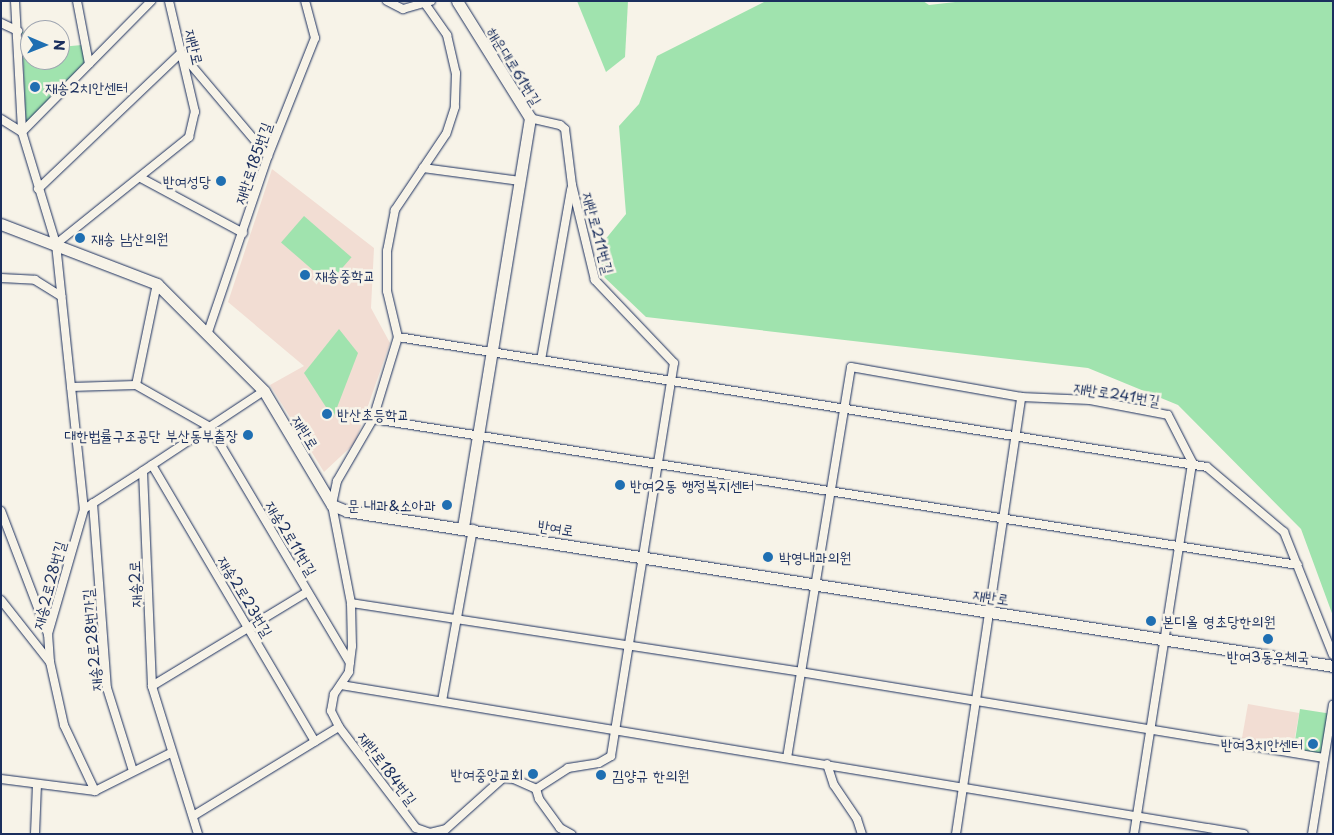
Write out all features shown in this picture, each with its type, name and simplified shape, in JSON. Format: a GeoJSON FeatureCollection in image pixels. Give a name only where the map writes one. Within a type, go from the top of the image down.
{"type":"FeatureCollection","features":[{"type":"Feature","properties":{"kind":"main road","name":"해운대로61번길"},"geometry":{"type":"LineString","coordinates":[[457,1],[530,118],[478,436],[468,528]]}},
{"type":"Feature","properties":{"kind":"main road","name":"재반로"},"geometry":{"type":"LineString","coordinates":[[1,224],[157,284],[264,391],[332,505]]}},
{"type":"Feature","properties":{"kind":"main road"},"geometry":{"type":"LineString","coordinates":[[332,505],[347,511],[468,528]]}},
{"type":"Feature","properties":{"kind":"main road","name":"반여로"},"geometry":{"type":"LineString","coordinates":[[468,528],[644,555]]}},
{"type":"Feature","properties":{"kind":"main road","name":"재반로"},"geometry":{"type":"LineString","coordinates":[[644,555],[1333,666]]}},
{"type":"Feature","properties":{"kind":"street"},"geometry":{"type":"LineString","coordinates":[[15,1],[22,132],[56,244],[84,509],[264,391]]}},
{"type":"Feature","properties":{"kind":"street"},"geometry":{"type":"LineString","coordinates":[[76,1],[89,64]]}},
{"type":"Feature","properties":{"kind":"street"},"geometry":{"type":"LineString","coordinates":[[22,132],[151,1]]}},
{"type":"Feature","properties":{"kind":"street","name":"재반로"},"geometry":{"type":"LineString","coordinates":[[56,244],[180,146],[193,126],[194,112],[169,1]]}},
{"type":"Feature","properties":{"kind":"street","name":"재반로185번길"},"geometry":{"type":"LineString","coordinates":[[207,335],[268,156],[314,38],[304,1]]}},
{"type":"Feature","properties":{"kind":"street"},"geometry":{"type":"LineString","coordinates":[[332,505],[337,481],[373,419],[398,337],[387,291],[388,251],[395,210],[450,126],[457,87],[447,35],[428,3],[404,10],[387,1]]}},
{"type":"Feature","properties":{"kind":"street"},"geometry":{"type":"LineString","coordinates":[[1,23],[18,31]]}},
{"type":"Feature","properties":{"kind":"street"},"geometry":{"type":"LineString","coordinates":[[38,189],[181,53],[268,156]]}},
{"type":"Feature","properties":{"kind":"street","name":"재반로211번길"},"geometry":{"type":"LineString","coordinates":[[530,118],[560,125],[565,129],[572,185],[595,280],[674,363],[611,756],[599,763],[568,768],[536,789]]}},
{"type":"Feature","properties":{"kind":"street"},"geometry":{"type":"LineString","coordinates":[[1,120],[22,132]]}},
{"type":"Feature","properties":{"kind":"street"},"geometry":{"type":"LineString","coordinates":[[423,168],[520,181]]}},
{"type":"Feature","properties":{"kind":"street"},"geometry":{"type":"LineString","coordinates":[[141,178],[243,233]]}},
{"type":"Feature","properties":{"kind":"street"},"geometry":{"type":"LineString","coordinates":[[541,360],[572,185]]}},
{"type":"Feature","properties":{"kind":"street"},"geometry":{"type":"LineString","coordinates":[[1,278],[35,280],[61,296]]}},
{"type":"Feature","properties":{"kind":"street"},"geometry":{"type":"LineString","coordinates":[[136,385],[157,284]]}},
{"type":"Feature","properties":{"kind":"street"},"geometry":{"type":"LineString","coordinates":[[398,337],[671,382],[1192,462],[1207,467],[1284,532],[1333,655]]}},
{"type":"Feature","properties":{"kind":"street"},"geometry":{"type":"LineString","coordinates":[[787,758],[814,582],[851,367],[1021,396],[956,834]]}},
{"type":"Feature","properties":{"kind":"street"},"geometry":{"type":"LineString","coordinates":[[71,388],[136,385],[210,426]]}},
{"type":"Feature","properties":{"kind":"street","name":"재반로241번길"},"geometry":{"type":"LineString","coordinates":[[1021,396],[1090,400],[1168,415],[1192,462]]}},
{"type":"Feature","properties":{"kind":"street"},"geometry":{"type":"LineString","coordinates":[[373,419],[1179,548],[1298,565]]}},
{"type":"Feature","properties":{"kind":"street","name":"재송2로11번길"},"geometry":{"type":"LineString","coordinates":[[210,426],[350,663]]}},
{"type":"Feature","properties":{"kind":"street"},"geometry":{"type":"LineString","coordinates":[[1134,834],[1166,639],[1192,462]]}},
{"type":"Feature","properties":{"kind":"street","name":"재송2로23번길"},"geometry":{"type":"LineString","coordinates":[[152,465],[316,742]]}},
{"type":"Feature","properties":{"kind":"street","name":"재송2로"},"geometry":{"type":"LineString","coordinates":[[143,471],[152,686],[171,753],[198,834]]}},
{"type":"Feature","properties":{"kind":"street","name":"재송2로28번가길"},"geometry":{"type":"LineString","coordinates":[[93,503],[107,688],[133,771]]}},
{"type":"Feature","properties":{"kind":"street","name":"재반로184번길"},"geometry":{"type":"LineString","coordinates":[[332,505],[351,603],[349,672],[334,694],[331,711],[339,727],[416,828],[430,833],[446,829],[503,778],[514,779],[536,789]]}},
{"type":"Feature","properties":{"kind":"street","name":"재송2로28번길"},"geometry":{"type":"LineString","coordinates":[[84,509],[48,634],[50,662],[64,725],[95,791]]}},
{"type":"Feature","properties":{"kind":"street"},"geometry":{"type":"LineString","coordinates":[[1,511],[48,634]]}},
{"type":"Feature","properties":{"kind":"street"},"geometry":{"type":"LineString","coordinates":[[442,701],[457,619],[468,528]]}},
{"type":"Feature","properties":{"kind":"street"},"geometry":{"type":"LineString","coordinates":[[152,686],[307,592]]}},
{"type":"Feature","properties":{"kind":"street"},"geometry":{"type":"LineString","coordinates":[[1,600],[50,662]]}},
{"type":"Feature","properties":{"kind":"street"},"geometry":{"type":"LineString","coordinates":[[351,603],[800,672],[976,703],[1324,758]]}},
{"type":"Feature","properties":{"kind":"street"},"geometry":{"type":"LineString","coordinates":[[341,685],[1244,834]]}},
{"type":"Feature","properties":{"kind":"street"},"geometry":{"type":"LineString","coordinates":[[1312,834],[1333,705]]}},
{"type":"Feature","properties":{"kind":"street"},"geometry":{"type":"LineString","coordinates":[[193,816],[339,727]]}},
{"type":"Feature","properties":{"kind":"street"},"geometry":{"type":"LineString","coordinates":[[1,779],[95,791],[171,753]]}},
{"type":"Feature","properties":{"kind":"street"},"geometry":{"type":"LineString","coordinates":[[827,764],[834,785],[858,820],[862,834]]}},
{"type":"Feature","properties":{"kind":"street"},"geometry":{"type":"LineString","coordinates":[[35,834],[37,784]]}},
{"type":"Feature","properties":{"kind":"street"},"geometry":{"type":"LineString","coordinates":[[536,789],[539,799],[560,828],[571,834]]}},
{"type":"Feature","properties":{"kind":"shaded area","name":"재송중학교"},"geometry":{"type":"Polygon","coordinates":[[[272,169],[374,248],[371,308],[390,343],[355,443],[324,472],[270,385],[304,366],[228,302],[272,169]]]}},
{"type":"Feature","properties":{"kind":"shaded area"},"geometry":{"type":"Polygon","coordinates":[[[1248,704],[1299,713],[1293,748],[1242,739],[1248,704]]]}},
{"type":"Feature","properties":{"kind":"green space"},"geometry":{"type":"Polygon","coordinates":[[[577,1],[628,1],[625,57],[606,72],[577,1]]]}},
{"type":"Feature","properties":{"kind":"green space"},"geometry":{"type":"Polygon","coordinates":[[[766,1],[923,1],[929,5],[964,1],[1333,1],[1333,616],[1301,529],[1178,405],[1088,368],[646,317],[602,275],[600,246],[626,214],[619,126],[639,104],[657,56],[766,1]]]}},
{"type":"Feature","properties":{"kind":"green space"},"geometry":{"type":"Polygon","coordinates":[[[82,45],[85,62],[26,123],[24,70],[70,70],[70,46],[82,45]]]}},
{"type":"Feature","properties":{"kind":"green space"},"geometry":{"type":"Polygon","coordinates":[[[304,216],[352,257],[329,284],[281,242],[304,216]]]}},
{"type":"Feature","properties":{"kind":"green space"},"geometry":{"type":"Polygon","coordinates":[[[339,329],[358,353],[333,418],[304,373],[339,329]]]}},
{"type":"Feature","properties":{"kind":"green space"},"geometry":{"type":"Polygon","coordinates":[[[1300,709],[1331,714],[1324,758],[1293,753],[1300,709]]]}},
{"type":"Feature","properties":{"kind":"place","name":"재송2치안센터"},"geometry":{"type":"Point","coordinates":[35,87]}},
{"type":"Feature","properties":{"kind":"place","name":"반여성당"},"geometry":{"type":"Point","coordinates":[221,181]}},
{"type":"Feature","properties":{"kind":"place","name":"재송 남산의원"},"geometry":{"type":"Point","coordinates":[80,238]}},
{"type":"Feature","properties":{"kind":"place","name":"재송중학교"},"geometry":{"type":"Point","coordinates":[305,275]}},
{"type":"Feature","properties":{"kind":"place","name":"반산초등학교"},"geometry":{"type":"Point","coordinates":[327,414]}},
{"type":"Feature","properties":{"kind":"place","name":"대한법률구조공단 부산동부출장"},"geometry":{"type":"Point","coordinates":[248,435]}},
{"type":"Feature","properties":{"kind":"place","name":"반여2동 행정복지센터"},"geometry":{"type":"Point","coordinates":[620,485]}},
{"type":"Feature","properties":{"kind":"place","name":"문 내과&소아과"},"geometry":{"type":"Point","coordinates":[447,505]}},
{"type":"Feature","properties":{"kind":"place","name":"박영내과의원"},"geometry":{"type":"Point","coordinates":[768,557]}},
{"type":"Feature","properties":{"kind":"place","name":"본디올 영초당한의원"},"geometry":{"type":"Point","coordinates":[1151,621]}},
{"type":"Feature","properties":{"kind":"place","name":"반여3동우체국"},"geometry":{"type":"Point","coordinates":[1268,639]}},
{"type":"Feature","properties":{"kind":"place","name":"반여3치안센터"},"geometry":{"type":"Point","coordinates":[1313,744]}},
{"type":"Feature","properties":{"kind":"place","name":"반여중앙교회"},"geometry":{"type":"Point","coordinates":[533,774]}},
{"type":"Feature","properties":{"kind":"place","name":"김양규 한의원"},"geometry":{"type":"Point","coordinates":[601,775]}}]}
